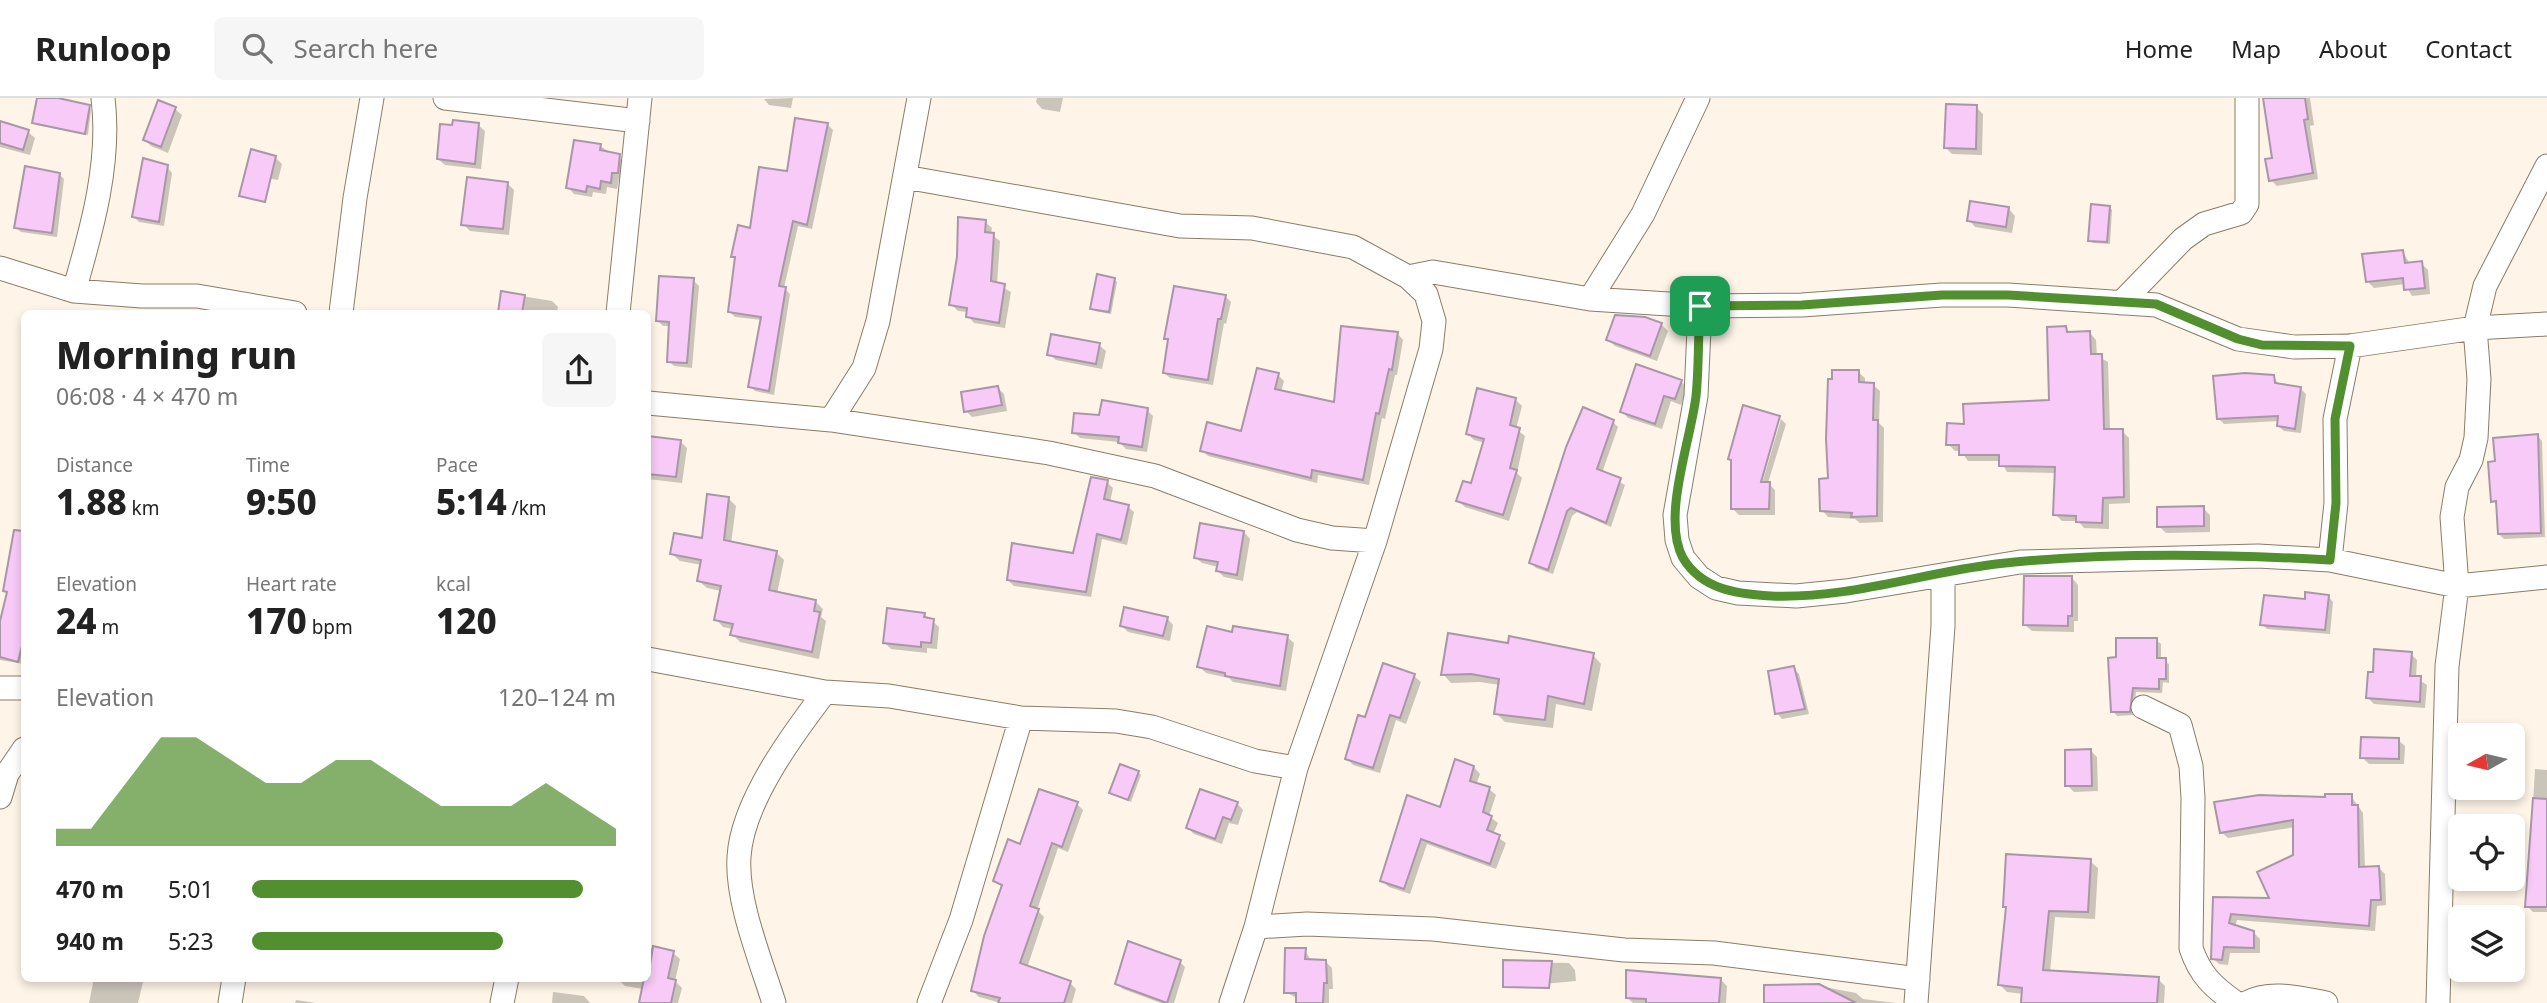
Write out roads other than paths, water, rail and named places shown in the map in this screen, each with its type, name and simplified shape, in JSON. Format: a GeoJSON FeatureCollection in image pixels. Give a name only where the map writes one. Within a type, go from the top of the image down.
{"type":"FeatureCollection","features":[{"type":"Feature","properties":{"kind":"street"},"geometry":{"type":"LineString","coordinates":[[74,291],[87,246],[104,157],[103,98]]}},
{"type":"Feature","properties":{"kind":"street"},"geometry":{"type":"LineString","coordinates":[[341,310],[355,198],[372,98]]}},
{"type":"Feature","properties":{"kind":"street"},"geometry":{"type":"LineString","coordinates":[[445,98],[638,121]]}},
{"type":"Feature","properties":{"kind":"street"},"geometry":{"type":"LineString","coordinates":[[618,310],[640,98]]}},
{"type":"Feature","properties":{"kind":"street"},"geometry":{"type":"LineString","coordinates":[[831,420],[864,368],[871,345],[919,98]]}},
{"type":"Feature","properties":{"kind":"street"},"geometry":{"type":"LineString","coordinates":[[1590,299],[1643,214],[1698,98]]}},
{"type":"Feature","properties":{"kind":"street"},"geometry":{"type":"LineString","coordinates":[[2122,303],[2183,239],[2204,224],[2241,213],[2247,204],[2247,98]]}},
{"type":"Feature","properties":{"kind":"street"},"geometry":{"type":"LineString","coordinates":[[2438,1003],[2442,944],[2447,666],[2456,586],[2452,517],[2457,487],[2471,460],[2476,438],[2479,379],[2475,328],[2485,286],[2504,244],[2531,202],[2547,166]]}},
{"type":"Feature","properties":{"kind":"street"},"geometry":{"type":"LineString","coordinates":[[905,177],[1180,226],[1252,228],[1353,247],[1408,277],[1426,294],[1434,321],[1431,349],[1376,541],[1296,768],[1256,927],[1231,1003]]}},
{"type":"Feature","properties":{"kind":"street"},"geometry":{"type":"LineString","coordinates":[[0,268],[74,291],[142,296],[197,296],[278,310]]}},
{"type":"Feature","properties":{"kind":"street"},"geometry":{"type":"LineString","coordinates":[[1408,277],[1433,272],[1590,299],[1700,306],[1802,305],[1942,295],[2008,295],[2156,304],[2238,339],[2262,345],[2350,346],[2475,328],[2547,324]]}},
{"type":"Feature","properties":{"kind":"street"},"geometry":{"type":"LineString","coordinates":[[1700,306],[1696,396],[1675,515],[1683,558],[1699,577],[1716,588],[1738,593],[1796,596],[1859,589],[2020,562],[2258,556],[2330,560],[2456,586],[2547,577]]}},
{"type":"Feature","properties":{"kind":"street"},"geometry":{"type":"LineString","coordinates":[[2330,560],[2336,503],[2335,419],[2350,346]]}},
{"type":"Feature","properties":{"kind":"street"},"geometry":{"type":"LineString","coordinates":[[651,403],[831,420],[1049,453],[1155,476],[1297,530],[1332,538],[1376,541]]}},
{"type":"Feature","properties":{"kind":"street"},"geometry":{"type":"LineString","coordinates":[[1916,1003],[1941,649],[1943,575]]}},
{"type":"Feature","properties":{"kind":"street"},"geometry":{"type":"LineString","coordinates":[[651,660],[825,692],[889,696],[1021,718],[1116,721],[1152,727],[1255,761],[1296,768]]}},
{"type":"Feature","properties":{"kind":"street"},"geometry":{"type":"LineString","coordinates":[[0,688],[21,688]]}},
{"type":"Feature","properties":{"kind":"street"},"geometry":{"type":"LineString","coordinates":[[774,1003],[750,925],[738,856],[758,795],[774,764],[825,692]]}},
{"type":"Feature","properties":{"kind":"street"},"geometry":{"type":"LineString","coordinates":[[2143,707],[2180,725],[2187,744],[2193,798],[2190,948],[2199,970],[2211,985],[2236,1003]]}},
{"type":"Feature","properties":{"kind":"street"},"geometry":{"type":"LineString","coordinates":[[929,1003],[961,920],[1021,718]]}},
{"type":"Feature","properties":{"kind":"street"},"geometry":{"type":"LineString","coordinates":[[0,797],[6,775],[21,753]]}},
{"type":"Feature","properties":{"kind":"street"},"geometry":{"type":"LineString","coordinates":[[1256,927],[1307,924],[1433,929],[1624,950],[1714,953],[1918,979]]}},
{"type":"Feature","properties":{"kind":"street"},"geometry":{"type":"LineString","coordinates":[[230,1003],[233,982]]}},
{"type":"Feature","properties":{"kind":"street"},"geometry":{"type":"LineString","coordinates":[[502,1003],[506,982]]}},
{"type":"Feature","properties":{"kind":"street"},"geometry":{"type":"LineString","coordinates":[[2246,1003],[2259,996],[2326,1003]]}}]}
